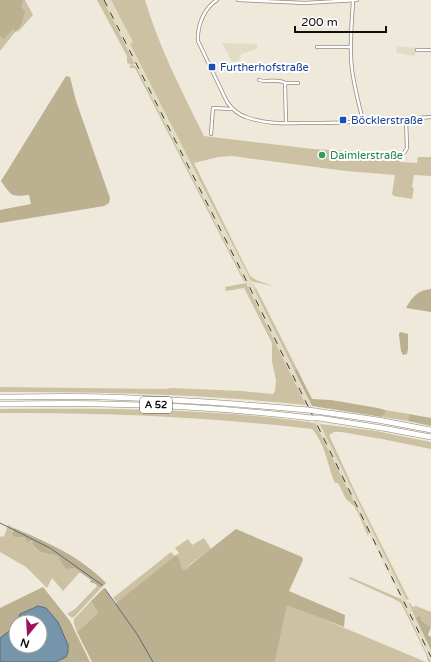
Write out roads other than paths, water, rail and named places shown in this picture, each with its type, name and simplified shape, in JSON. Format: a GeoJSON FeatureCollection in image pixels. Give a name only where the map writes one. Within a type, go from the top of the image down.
{"type":"FeatureCollection","features":[{"type":"Feature","properties":{"kind":"highway","name":"A 52"},"geometry":{"type":"LineString","coordinates":[[0,397],[103,397],[234,403],[316,411],[431,430]]}},
{"type":"Feature","properties":{"kind":"highway","name":"A 52"},"geometry":{"type":"LineString","coordinates":[[0,404],[175,406],[261,412],[319,418],[431,437]]}},
{"type":"Feature","properties":{"kind":"street"},"geometry":{"type":"LineString","coordinates":[[216,0],[212,2],[201,21],[198,30],[198,41],[225,98],[232,109],[239,114],[251,119],[286,123],[431,118]]}},
{"type":"Feature","properties":{"kind":"street"},"geometry":{"type":"LineString","coordinates":[[238,0],[288,3],[357,0]]}},
{"type":"Feature","properties":{"kind":"street"},"geometry":{"type":"LineString","coordinates":[[354,0],[351,47],[354,80],[363,121]]}},
{"type":"Feature","properties":{"kind":"street"},"geometry":{"type":"LineString","coordinates":[[317,47],[351,47]]}},
{"type":"Feature","properties":{"kind":"street"},"geometry":{"type":"LineString","coordinates":[[417,50],[431,50]]}},
{"type":"Feature","properties":{"kind":"street"},"geometry":{"type":"LineString","coordinates":[[259,80],[298,83]]}},
{"type":"Feature","properties":{"kind":"street"},"geometry":{"type":"LineString","coordinates":[[285,83],[286,123]]}},
{"type":"Feature","properties":{"kind":"street"},"geometry":{"type":"LineString","coordinates":[[211,134],[214,108],[232,109]]}},
{"type":"Feature","properties":{"kind":"street"},"geometry":{"type":"LineString","coordinates":[[404,153],[406,148],[406,119]]}},
{"type":"Feature","properties":{"kind":"water"},"geometry":{"type":"Polygon","coordinates":[[[38,606],[46,608],[58,622],[68,645],[66,657],[56,662],[0,662],[0,638],[8,632],[8,654],[48,654],[48,614],[20,614],[38,606]]]}},
{"type":"Feature","properties":{"kind":"waterway"},"geometry":{"type":"LineString","coordinates":[[0,523],[50,548],[102,585]]}},
{"type":"Feature","properties":{"kind":"waterway"},"geometry":{"type":"LineString","coordinates":[[105,589],[137,634],[153,662]]}},
{"type":"Feature","properties":{"kind":"railway"},"geometry":{"type":"LineString","coordinates":[[104,0],[247,282],[431,657]]}},
{"type":"Feature","properties":{"kind":"place","name":"Furtherhofstraße"},"geometry":{"type":"Point","coordinates":[212,67]}},
{"type":"Feature","properties":{"kind":"place","name":"Böcklerstraße"},"geometry":{"type":"Point","coordinates":[343,120]}},
{"type":"Feature","properties":{"kind":"place","name":"Daimlerstraße"},"geometry":{"type":"Point","coordinates":[322,155]}}]}
